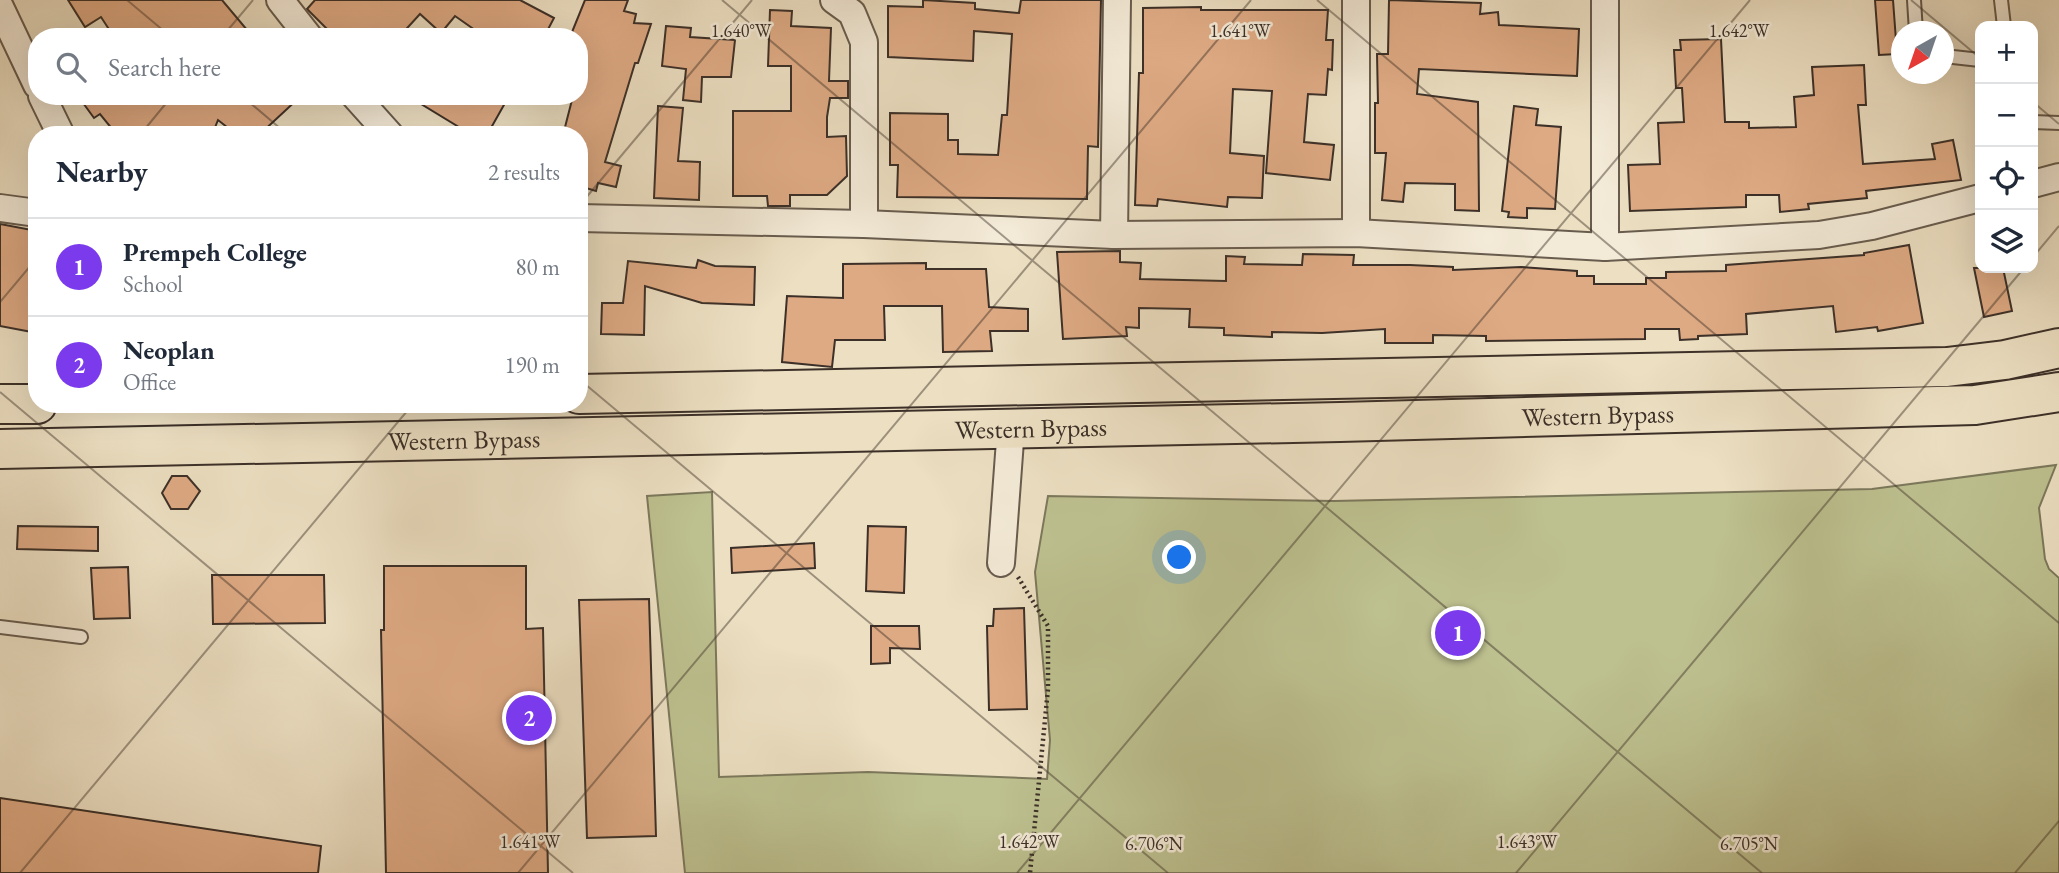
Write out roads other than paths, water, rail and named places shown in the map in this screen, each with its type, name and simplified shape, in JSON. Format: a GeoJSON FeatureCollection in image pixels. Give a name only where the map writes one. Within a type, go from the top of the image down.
{"type":"FeatureCollection","features":[{"type":"Feature","properties":{"kind":"highway","name":"Western Bypass"},"geometry":{"type":"LineString","coordinates":[[588,394],[1947,367],[2005,360],[2059,348]]}},
{"type":"Feature","properties":{"kind":"highway","name":"Western Bypass"},"geometry":{"type":"LineString","coordinates":[[0,449],[1975,405],[2059,392]]}},
{"type":"Feature","properties":{"kind":"highway"},"geometry":{"type":"LineString","coordinates":[[0,404],[28,404]]}},
{"type":"Feature","properties":{"kind":"street"},"geometry":{"type":"LineString","coordinates":[[280,0],[302,28]]}},
{"type":"Feature","properties":{"kind":"street"},"geometry":{"type":"LineString","coordinates":[[834,0],[852,13],[864,43],[864,224]]}},
{"type":"Feature","properties":{"kind":"street"},"geometry":{"type":"LineString","coordinates":[[1114,235],[1117,0]]}},
{"type":"Feature","properties":{"kind":"street"},"geometry":{"type":"LineString","coordinates":[[1356,0],[1356,233]]}},
{"type":"Feature","properties":{"kind":"street"},"geometry":{"type":"LineString","coordinates":[[1605,0],[1605,247]]}},
{"type":"Feature","properties":{"kind":"street"},"geometry":{"type":"LineString","coordinates":[[0,8],[28,66]]}},
{"type":"Feature","properties":{"kind":"street"},"geometry":{"type":"LineString","coordinates":[[46,105],[57,126]]}},
{"type":"Feature","properties":{"kind":"street"},"geometry":{"type":"LineString","coordinates":[[363,105],[382,126]]}},
{"type":"Feature","properties":{"kind":"street"},"geometry":{"type":"LineString","coordinates":[[2038,183],[2059,177]]}},
{"type":"Feature","properties":{"kind":"street"},"geometry":{"type":"LineString","coordinates":[[588,218],[864,224],[1114,235],[1356,233],[1605,247],[1819,235],[1872,226],[1975,199]]}},
{"type":"Feature","properties":{"kind":"street"},"geometry":{"type":"LineString","coordinates":[[0,208],[28,212]]}},
{"type":"Feature","properties":{"kind":"street"},"geometry":{"type":"LineString","coordinates":[[1001,563],[1011,427]]}},
{"type":"Feature","properties":{"kind":"lane"},"geometry":{"type":"LineString","coordinates":[[1914,0],[1915,21]]}},
{"type":"Feature","properties":{"kind":"lane"},"geometry":{"type":"LineString","coordinates":[[2001,0],[2003,21]]}},
{"type":"Feature","properties":{"kind":"lane"},"geometry":{"type":"LineString","coordinates":[[1954,57],[1975,59]]}},
{"type":"Feature","properties":{"kind":"lane"},"geometry":{"type":"LineString","coordinates":[[2038,122],[2059,123]]}},
{"type":"Feature","properties":{"kind":"lane"},"geometry":{"type":"LineString","coordinates":[[0,626],[81,637]]}},
{"type":"Feature","properties":{"kind":"place","name":"Prempeh College"},"geometry":{"type":"Point","coordinates":[1458,633]}},
{"type":"Feature","properties":{"kind":"place","name":"Neoplan"},"geometry":{"type":"Point","coordinates":[529,718]}}]}
